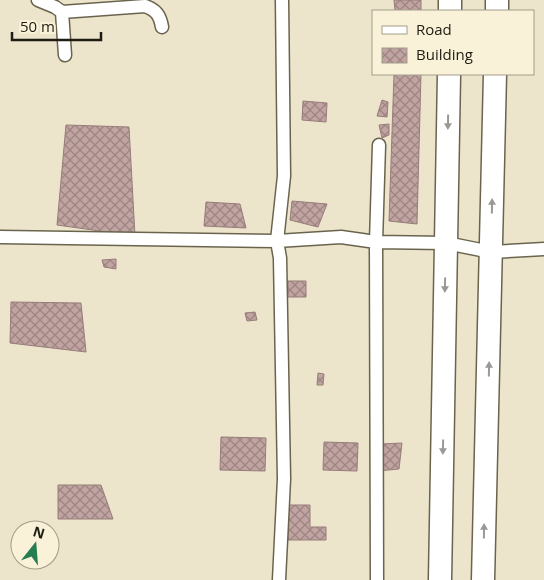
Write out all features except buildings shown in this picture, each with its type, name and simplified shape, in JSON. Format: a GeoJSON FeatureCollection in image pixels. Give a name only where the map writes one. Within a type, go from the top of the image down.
{"type":"FeatureCollection","features":[{"type":"Feature","properties":{"kind":"highway"},"geometry":{"type":"LineString","coordinates":[[440,580],[449,75]]}},
{"type":"Feature","properties":{"kind":"highway"},"geometry":{"type":"LineString","coordinates":[[483,580],[495,75]]}},
{"type":"Feature","properties":{"kind":"street"},"geometry":{"type":"LineString","coordinates":[[38,0],[62,12],[145,6],[154,10],[161,18],[162,26]]}},
{"type":"Feature","properties":{"kind":"street"},"geometry":{"type":"LineString","coordinates":[[279,580],[284,479],[280,258],[277,240],[284,176],[282,0]]}},
{"type":"Feature","properties":{"kind":"street"},"geometry":{"type":"LineString","coordinates":[[62,12],[65,55]]}},
{"type":"Feature","properties":{"kind":"street"},"geometry":{"type":"LineString","coordinates":[[377,580],[376,242],[379,145]]}},
{"type":"Feature","properties":{"kind":"street"},"geometry":{"type":"LineString","coordinates":[[0,237],[277,240],[341,237],[376,242],[446,244],[492,252],[543,248]]}}]}
